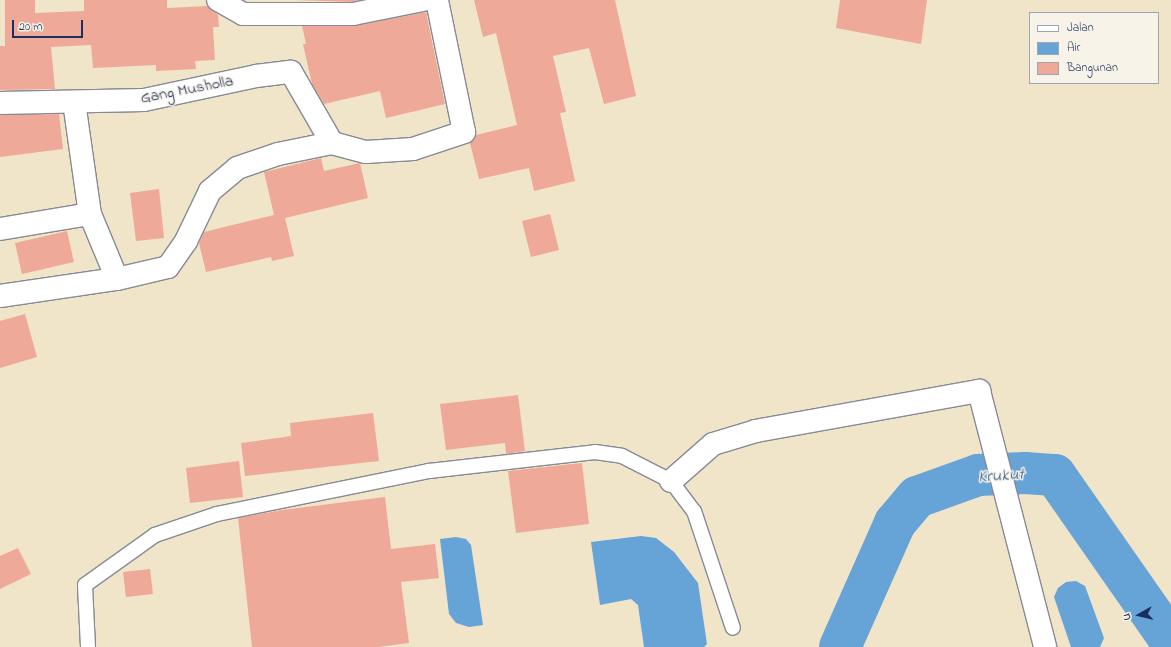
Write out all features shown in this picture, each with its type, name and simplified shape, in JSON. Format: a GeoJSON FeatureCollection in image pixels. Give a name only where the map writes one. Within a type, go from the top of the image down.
{"type":"FeatureCollection","features":[{"type":"Feature","properties":{"kind":"street"},"geometry":{"type":"LineString","coordinates":[[218,0],[243,14],[353,14],[422,0]]}},
{"type":"Feature","properties":{"kind":"street"},"geometry":{"type":"LineString","coordinates":[[0,296],[117,279],[168,267],[186,242],[210,191],[237,168],[278,154],[332,143],[366,152],[414,149],[464,132],[437,0]]}},
{"type":"Feature","properties":{"kind":"street","name":"Gang Musholla"},"geometry":{"type":"LineString","coordinates":[[0,103],[144,100],[256,76],[291,72],[332,143]]}},
{"type":"Feature","properties":{"kind":"street"},"geometry":{"type":"LineString","coordinates":[[74,102],[90,214],[117,279]]}},
{"type":"Feature","properties":{"kind":"street"},"geometry":{"type":"LineString","coordinates":[[0,229],[90,214]]}},
{"type":"Feature","properties":{"kind":"street"},"geometry":{"type":"LineString","coordinates":[[671,481],[713,444],[749,434],[979,391],[1009,501],[1045,647]]}},
{"type":"Feature","properties":{"kind":"lane"},"geometry":{"type":"LineString","coordinates":[[88,647],[85,585],[155,535],[217,514],[429,471],[595,452],[622,456],[671,481],[694,511],[733,628]]}},
{"type":"Feature","properties":{"kind":"water"},"geometry":{"type":"Polygon","coordinates":[[[641,536],[656,538],[674,552],[698,583],[707,644],[704,647],[644,647],[638,605],[631,599],[600,605],[591,542],[641,536]]]}},
{"type":"Feature","properties":{"kind":"water"},"geometry":{"type":"Polygon","coordinates":[[[456,537],[466,539],[471,545],[483,625],[469,627],[456,623],[449,614],[440,539],[456,537]]]}},
{"type":"Feature","properties":{"kind":"water"},"geometry":{"type":"Polygon","coordinates":[[[1076,581],[1085,586],[1104,638],[1100,647],[1071,647],[1054,597],[1058,588],[1066,582],[1076,581]]]}},
{"type":"Feature","properties":{"kind":"building"},"geometry":{"type":"Polygon","coordinates":[[[5,0],[35,0],[35,13],[84,11],[84,0],[167,0],[167,8],[207,6],[218,15],[219,27],[213,27],[215,60],[195,61],[196,69],[156,71],[156,65],[93,68],[91,45],[51,47],[55,89],[0,90],[0,46],[5,46],[5,0]]]}},
{"type":"Feature","properties":{"kind":"building"},"geometry":{"type":"Polygon","coordinates":[[[295,0],[359,0],[352,2],[295,0]]]}},
{"type":"Feature","properties":{"kind":"building"},"geometry":{"type":"Polygon","coordinates":[[[474,0],[615,0],[636,96],[604,104],[589,48],[553,56],[566,112],[560,113],[575,181],[534,191],[529,168],[479,179],[470,143],[476,135],[517,125],[496,33],[483,37],[474,0]]]}},
{"type":"Feature","properties":{"kind":"building"},"geometry":{"type":"Polygon","coordinates":[[[840,0],[927,0],[921,44],[836,28],[840,0]]]}},
{"type":"Feature","properties":{"kind":"building"},"geometry":{"type":"Polygon","coordinates":[[[426,12],[445,104],[386,118],[380,91],[324,104],[312,84],[303,44],[306,44],[302,26],[355,26],[426,12]]]}},
{"type":"Feature","properties":{"kind":"building"},"geometry":{"type":"Polygon","coordinates":[[[59,114],[63,149],[0,157],[0,115],[59,114]]]}},
{"type":"Feature","properties":{"kind":"building"},"geometry":{"type":"Polygon","coordinates":[[[321,158],[324,171],[360,163],[368,198],[285,218],[294,256],[272,261],[271,257],[206,272],[199,243],[204,232],[274,215],[264,172],[321,158]]]}},
{"type":"Feature","properties":{"kind":"building"},"geometry":{"type":"Polygon","coordinates":[[[159,189],[164,238],[136,241],[130,193],[159,189]]]}},
{"type":"Feature","properties":{"kind":"building"},"geometry":{"type":"Polygon","coordinates":[[[550,214],[559,250],[531,257],[522,221],[550,214]]]}},
{"type":"Feature","properties":{"kind":"building"},"geometry":{"type":"Polygon","coordinates":[[[67,231],[74,262],[22,274],[15,243],[67,231]]]}},
{"type":"Feature","properties":{"kind":"building"},"geometry":{"type":"Polygon","coordinates":[[[25,314],[37,357],[0,368],[0,321],[25,314]]]}},
{"type":"Feature","properties":{"kind":"building"},"geometry":{"type":"Polygon","coordinates":[[[518,395],[525,451],[506,454],[505,443],[446,450],[440,404],[518,395]]]}},
{"type":"Feature","properties":{"kind":"building"},"geometry":{"type":"Polygon","coordinates":[[[373,413],[379,461],[245,476],[241,443],[291,436],[290,423],[373,413]]]}},
{"type":"Feature","properties":{"kind":"building"},"geometry":{"type":"Polygon","coordinates":[[[239,461],[243,497],[190,503],[186,468],[239,461]]]}},
{"type":"Feature","properties":{"kind":"building"},"geometry":{"type":"Polygon","coordinates":[[[582,463],[589,524],[516,533],[508,471],[582,463]]]}},
{"type":"Feature","properties":{"kind":"building"},"geometry":{"type":"Polygon","coordinates":[[[385,497],[391,549],[435,544],[439,578],[401,582],[409,643],[378,647],[252,647],[238,518],[282,510],[385,497]]]}},
{"type":"Feature","properties":{"kind":"building"},"geometry":{"type":"Polygon","coordinates":[[[18,548],[31,574],[0,589],[0,556],[18,548]]]}},
{"type":"Feature","properties":{"kind":"building"},"geometry":{"type":"Polygon","coordinates":[[[150,569],[153,594],[126,597],[123,572],[150,569]]]}},
{"type":"Feature","properties":{"kind":"waterway","name":"Krukut"},"geometry":{"type":"LineString","coordinates":[[840,647],[895,523],[917,497],[978,475],[1025,473],[1055,475],[1171,641]]}}]}
